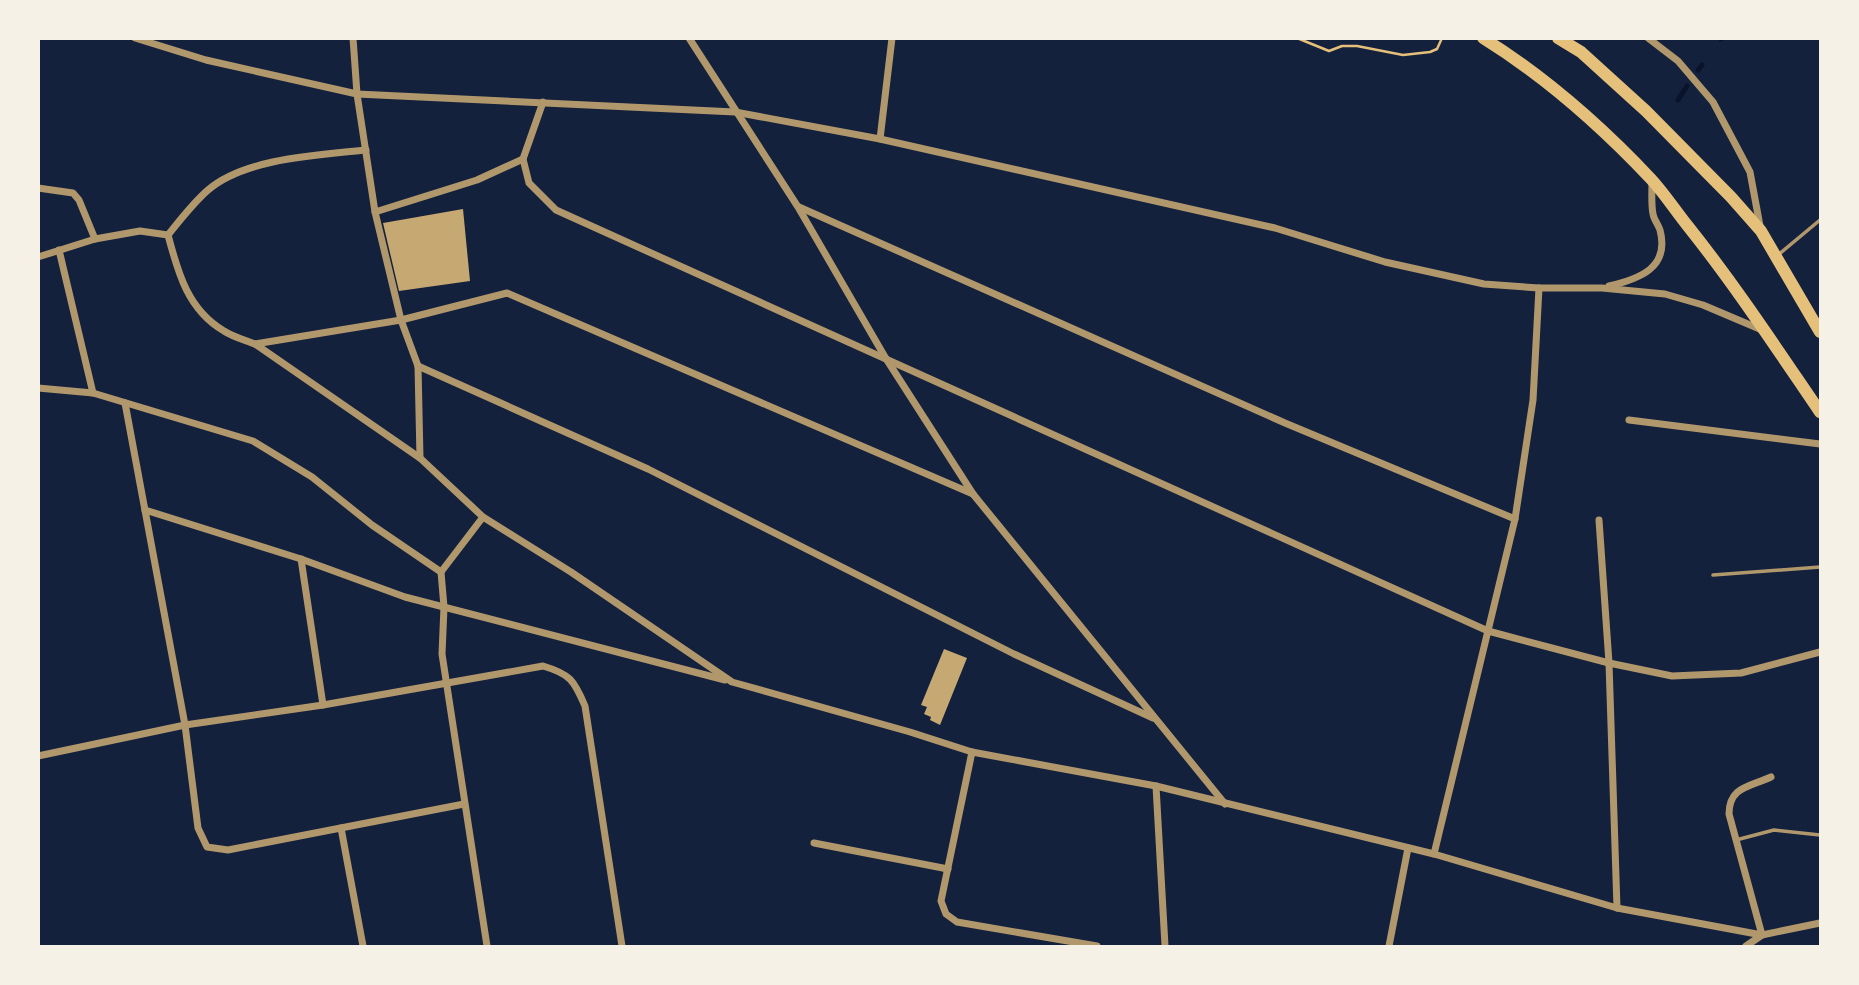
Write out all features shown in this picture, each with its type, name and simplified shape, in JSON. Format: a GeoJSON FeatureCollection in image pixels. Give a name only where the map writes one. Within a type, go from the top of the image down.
{"type":"FeatureCollection","features":[{"type":"Feature","properties":{"kind":"highway"},"geometry":{"type":"LineString","coordinates":[[1558,38],[1581,52],[1646,111],[1707,170],[1761,230],[1821,332]]}},
{"type":"Feature","properties":{"kind":"highway"},"geometry":{"type":"LineString","coordinates":[[1491,41],[1611,139],[1652,180],[1710,253],[1821,412]]}},
{"type":"Feature","properties":{"kind":"street"},"geometry":{"type":"LineString","coordinates":[[135,38],[206,60],[357,93],[735,112],[880,139],[1275,228],[1385,262],[1484,284],[1539,288],[1602,288],[1665,294],[1703,305],[1766,332]]}},
{"type":"Feature","properties":{"kind":"street"},"geometry":{"type":"LineString","coordinates":[[353,38],[357,93],[375,212],[401,320],[418,366],[420,458]]}},
{"type":"Feature","properties":{"kind":"street"},"geometry":{"type":"LineString","coordinates":[[689,38],[798,207],[885,357],[973,494],[1225,804]]}},
{"type":"Feature","properties":{"kind":"street"},"geometry":{"type":"LineString","coordinates":[[880,139],[892,38]]}},
{"type":"Feature","properties":{"kind":"street"},"geometry":{"type":"LineString","coordinates":[[1648,38],[1678,61],[1713,102],[1750,172],[1761,230]]}},
{"type":"Feature","properties":{"kind":"street"},"geometry":{"type":"LineString","coordinates":[[543,102],[523,159],[529,183],[556,210],[1489,631],[1609,663],[1672,676],[1741,673],[1821,652]]}},
{"type":"Feature","properties":{"kind":"street"},"geometry":{"type":"LineString","coordinates":[[168,235],[209,188],[227,178],[278,160],[366,150]]}},
{"type":"Feature","properties":{"kind":"street"},"geometry":{"type":"LineString","coordinates":[[375,212],[477,180],[523,159]]}},
{"type":"Feature","properties":{"kind":"street"},"geometry":{"type":"LineString","coordinates":[[1602,288],[1637,278],[1651,270],[1655,264],[1661,245],[1660,229],[1653,214],[1652,180]]}},
{"type":"Feature","properties":{"kind":"street"},"geometry":{"type":"LineString","coordinates":[[38,188],[73,192],[95,239]]}},
{"type":"Feature","properties":{"kind":"street"},"geometry":{"type":"LineString","coordinates":[[798,207],[1285,423],[1515,519]]}},
{"type":"Feature","properties":{"kind":"street"},"geometry":{"type":"LineString","coordinates":[[38,257],[95,239],[141,231],[168,235]]}},
{"type":"Feature","properties":{"kind":"street"},"geometry":{"type":"LineString","coordinates":[[168,235],[178,275],[195,307],[224,331],[254,344],[420,458],[483,517],[571,572],[731,682]]}},
{"type":"Feature","properties":{"kind":"street"},"geometry":{"type":"LineString","coordinates":[[59,250],[93,393]]}},
{"type":"Feature","properties":{"kind":"street"},"geometry":{"type":"LineString","coordinates":[[1434,854],[1515,519],[1533,400],[1539,288]]}},
{"type":"Feature","properties":{"kind":"street"},"geometry":{"type":"LineString","coordinates":[[254,344],[401,320],[507,293],[973,494]]}},
{"type":"Feature","properties":{"kind":"street"},"geometry":{"type":"LineString","coordinates":[[418,366],[648,470],[1014,654],[1155,719]]}},
{"type":"Feature","properties":{"kind":"street"},"geometry":{"type":"LineString","coordinates":[[38,388],[93,393],[253,440],[312,477],[372,525],[441,572]]}},
{"type":"Feature","properties":{"kind":"street"},"geometry":{"type":"LineString","coordinates":[[125,403],[185,725],[198,828],[207,847],[228,850],[464,804]]}},
{"type":"Feature","properties":{"kind":"street"},"geometry":{"type":"LineString","coordinates":[[1629,420],[1821,444]]}},
{"type":"Feature","properties":{"kind":"street"},"geometry":{"type":"LineString","coordinates":[[145,510],[301,559],[405,597],[731,682],[972,752],[1156,786],[1434,854],[1617,908],[1762,935],[1821,923]]}},
{"type":"Feature","properties":{"kind":"street"},"geometry":{"type":"LineString","coordinates":[[483,517],[441,572],[444,607],[442,654],[487,947]]}},
{"type":"Feature","properties":{"kind":"street"},"geometry":{"type":"LineString","coordinates":[[1599,520],[1609,663],[1617,908]]}},
{"type":"Feature","properties":{"kind":"street"},"geometry":{"type":"LineString","coordinates":[[301,559],[323,705]]}},
{"type":"Feature","properties":{"kind":"street"},"geometry":{"type":"LineString","coordinates":[[38,756],[185,725],[323,705],[543,666],[562,671],[576,683],[585,706],[622,947]]}},
{"type":"Feature","properties":{"kind":"street"},"geometry":{"type":"LineString","coordinates":[[972,752],[941,901],[946,914],[957,922],[1097,947]]}},
{"type":"Feature","properties":{"kind":"street"},"geometry":{"type":"LineString","coordinates":[[1762,935],[1736,840],[1729,801],[1737,792],[1771,778]]}},
{"type":"Feature","properties":{"kind":"street"},"geometry":{"type":"LineString","coordinates":[[1156,786],[1164,947]]}},
{"type":"Feature","properties":{"kind":"street"},"geometry":{"type":"LineString","coordinates":[[341,828],[363,947]]}},
{"type":"Feature","properties":{"kind":"street"},"geometry":{"type":"LineString","coordinates":[[814,843],[948,869]]}},
{"type":"Feature","properties":{"kind":"street"},"geometry":{"type":"LineString","coordinates":[[1390,947],[1408,848]]}},
{"type":"Feature","properties":{"kind":"street"},"geometry":{"type":"LineString","coordinates":[[1745,947],[1762,935]]}},
{"type":"Feature","properties":{"kind":"lane"},"geometry":{"type":"LineString","coordinates":[[1776,256],[1821,220]]}},
{"type":"Feature","properties":{"kind":"lane"},"geometry":{"type":"LineString","coordinates":[[1713,575],[1821,567]]}},
{"type":"Feature","properties":{"kind":"lane"},"geometry":{"type":"LineString","coordinates":[[1736,840],[1774,830],[1821,835]]}},
{"type":"Feature","properties":{"kind":"path"},"geometry":{"type":"LineString","coordinates":[[1297,38],[1329,51],[1342,46],[1357,46],[1403,55],[1437,49],[1442,38]]}},
{"type":"Feature","properties":{"kind":"building"},"geometry":{"type":"Polygon","coordinates":[[[463,209],[470,281],[399,291],[383,223],[463,209]]]}},
{"type":"Feature","properties":{"kind":"building"},"geometry":{"type":"Polygon","coordinates":[[[944,649],[967,658],[940,725],[924,714],[927,707],[921,705],[944,649]]]}},
{"type":"Feature","properties":{"kind":"waterway"},"geometry":{"type":"LineString","coordinates":[[1698,70],[1702,65]]}},
{"type":"Feature","properties":{"kind":"waterway"},"geometry":{"type":"LineString","coordinates":[[1678,100],[1687,86]]}}]}
